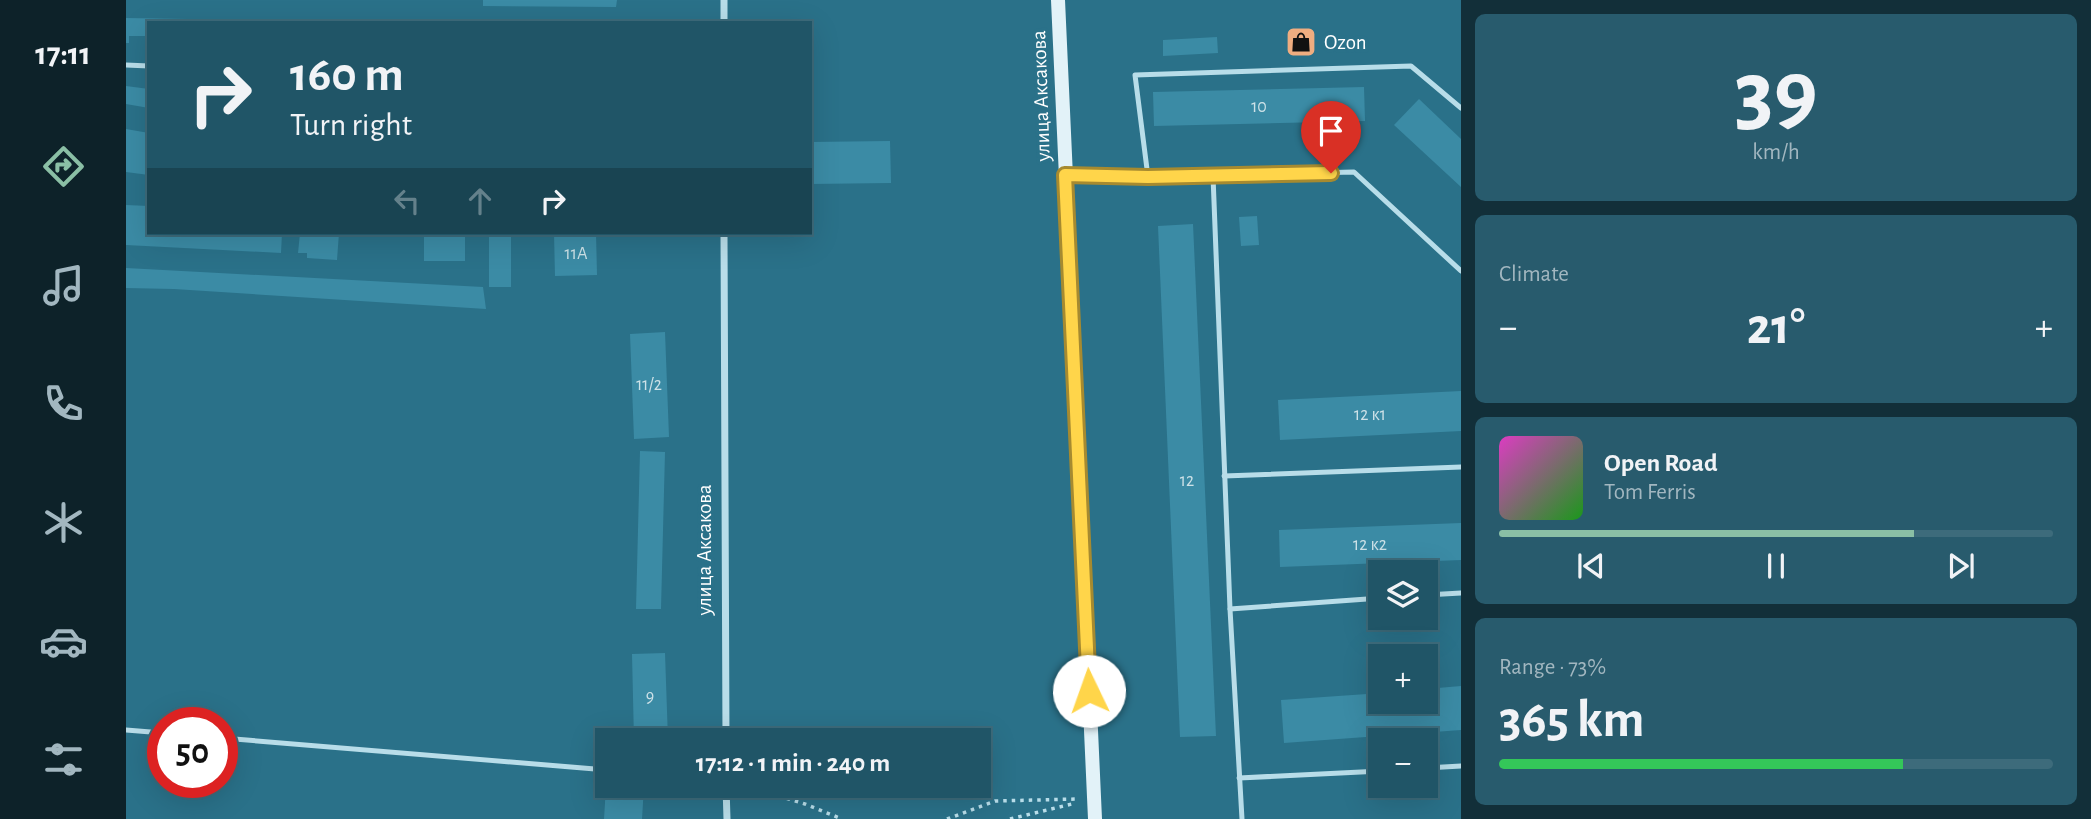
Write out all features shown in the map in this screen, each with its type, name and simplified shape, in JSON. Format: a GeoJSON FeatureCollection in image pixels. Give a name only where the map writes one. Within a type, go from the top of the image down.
{"type":"FeatureCollection","features":[{"type":"Feature","properties":{"kind":"main road","name":"улица Аксакова"},"geometry":{"type":"LineString","coordinates":[[1058,0],[1095,819]]}},
{"type":"Feature","properties":{"kind":"street"},"geometry":{"type":"LineString","coordinates":[[724,0],[724,21]]}},
{"type":"Feature","properties":{"kind":"street","name":"улица Аксакова"},"geometry":{"type":"LineString","coordinates":[[724,235],[726,728]]}},
{"type":"Feature","properties":{"kind":"street"},"geometry":{"type":"LineString","coordinates":[[726,798],[727,819]]}},
{"type":"Feature","properties":{"kind":"lane"},"geometry":{"type":"LineString","coordinates":[[126,65],[147,66]]}},
{"type":"Feature","properties":{"kind":"lane"},"geometry":{"type":"LineString","coordinates":[[1148,177],[1135,75],[1411,66],[1461,108]]}},
{"type":"Feature","properties":{"kind":"lane"},"geometry":{"type":"LineString","coordinates":[[1065,175],[1148,177],[1354,172],[1461,271]]}},
{"type":"Feature","properties":{"kind":"lane"},"geometry":{"type":"LineString","coordinates":[[1213,176],[1224,476],[1242,819]]}},
{"type":"Feature","properties":{"kind":"lane"},"geometry":{"type":"LineString","coordinates":[[1224,476],[1461,467]]}},
{"type":"Feature","properties":{"kind":"lane"},"geometry":{"type":"LineString","coordinates":[[1438,594],[1461,593]]}},
{"type":"Feature","properties":{"kind":"lane"},"geometry":{"type":"LineString","coordinates":[[1230,609],[1368,599]]}},
{"type":"Feature","properties":{"kind":"lane"},"geometry":{"type":"LineString","coordinates":[[126,730],[147,732]]}},
{"type":"Feature","properties":{"kind":"lane"},"geometry":{"type":"LineString","coordinates":[[238,739],[595,769]]}},
{"type":"Feature","properties":{"kind":"lane"},"geometry":{"type":"LineString","coordinates":[[1438,767],[1461,766]]}},
{"type":"Feature","properties":{"kind":"lane"},"geometry":{"type":"LineString","coordinates":[[1239,778],[1368,772]]}},
{"type":"Feature","properties":{"kind":"path"},"geometry":{"type":"LineString","coordinates":[[785,798],[842,819]]}},
{"type":"Feature","properties":{"kind":"path"},"geometry":{"type":"LineString","coordinates":[[947,819],[995,801],[1095,799]]}},
{"type":"Feature","properties":{"kind":"path"},"geometry":{"type":"LineString","coordinates":[[1010,819],[1095,799]]}},
{"type":"Feature","properties":{"kind":"building"},"geometry":{"type":"Polygon","coordinates":[[[483,0],[617,0],[616,7],[483,6],[483,0]]]}},
{"type":"Feature","properties":{"kind":"building"},"geometry":{"type":"Polygon","coordinates":[[[126,18],[251,20],[147,21],[147,36],[129,36],[129,43],[126,43],[126,18]]]}},
{"type":"Feature","properties":{"kind":"building"},"geometry":{"type":"Polygon","coordinates":[[[1217,37],[1218,53],[1163,56],[1163,40],[1217,37]]]}},
{"type":"Feature","properties":{"kind":"building"},"geometry":{"type":"Polygon","coordinates":[[[126,86],[147,89],[147,108],[126,104],[126,86]]]}},
{"type":"Feature","properties":{"kind":"building"},"geometry":{"type":"Polygon","coordinates":[[[1364,87],[1365,121],[1154,126],[1153,92],[1364,87]]]}},
{"type":"Feature","properties":{"kind":"building"},"geometry":{"type":"Polygon","coordinates":[[[1419,99],[1461,139],[1461,187],[1394,125],[1419,99]]]}},
{"type":"Feature","properties":{"kind":"building"},"geometry":{"type":"Polygon","coordinates":[[[126,129],[147,133],[147,175],[126,172],[126,129]]]}},
{"type":"Feature","properties":{"kind":"building"},"geometry":{"type":"Polygon","coordinates":[[[890,141],[891,183],[812,184],[812,142],[890,141]]]}},
{"type":"Feature","properties":{"kind":"building"},"geometry":{"type":"Polygon","coordinates":[[[126,205],[147,206],[147,235],[282,235],[281,253],[126,245],[126,205]]]}},
{"type":"Feature","properties":{"kind":"building"},"geometry":{"type":"Polygon","coordinates":[[[1257,216],[1259,245],[1241,246],[1239,217],[1257,216]]]}},
{"type":"Feature","properties":{"kind":"building"},"geometry":{"type":"Polygon","coordinates":[[[1193,224],[1216,736],[1180,737],[1158,226],[1193,224]]]}},
{"type":"Feature","properties":{"kind":"building"},"geometry":{"type":"Polygon","coordinates":[[[300,235],[339,235],[337,260],[307,258],[307,253],[298,253],[300,235]]]}},
{"type":"Feature","properties":{"kind":"building"},"geometry":{"type":"Polygon","coordinates":[[[424,235],[465,235],[465,261],[424,261],[424,235]]]}},
{"type":"Feature","properties":{"kind":"building"},"geometry":{"type":"Polygon","coordinates":[[[489,235],[511,235],[511,287],[489,287],[489,235]]]}},
{"type":"Feature","properties":{"kind":"building"},"geometry":{"type":"Polygon","coordinates":[[[554,235],[596,235],[597,275],[555,276],[554,235]]]}},
{"type":"Feature","properties":{"kind":"building"},"geometry":{"type":"Polygon","coordinates":[[[126,268],[483,287],[486,309],[126,288],[126,268]]]}},
{"type":"Feature","properties":{"kind":"building"},"geometry":{"type":"Polygon","coordinates":[[[665,332],[669,437],[634,439],[630,334],[665,332]]]}},
{"type":"Feature","properties":{"kind":"building"},"geometry":{"type":"Polygon","coordinates":[[[1461,391],[1461,431],[1280,440],[1278,400],[1461,391]]]}},
{"type":"Feature","properties":{"kind":"building"},"geometry":{"type":"Polygon","coordinates":[[[640,451],[665,452],[661,609],[636,609],[640,451]]]}},
{"type":"Feature","properties":{"kind":"building"},"geometry":{"type":"Polygon","coordinates":[[[1461,523],[1461,560],[1368,560],[1368,564],[1280,567],[1279,530],[1461,523]]]}},
{"type":"Feature","properties":{"kind":"building"},"geometry":{"type":"Polygon","coordinates":[[[665,653],[668,728],[634,728],[632,654],[665,653]]]}},
{"type":"Feature","properties":{"kind":"building"},"geometry":{"type":"Polygon","coordinates":[[[1461,686],[1461,730],[1438,732],[1438,728],[1368,728],[1368,737],[1284,743],[1281,700],[1368,694],[1368,714],[1438,714],[1438,688],[1461,686]]]}},
{"type":"Feature","properties":{"kind":"building"},"geometry":{"type":"Polygon","coordinates":[[[605,798],[643,798],[642,819],[604,819],[605,798]]]}},
{"type":"Feature","properties":{"kind":"place","name":"Ozon"},"geometry":{"type":"Point","coordinates":[1301,42]}},
{"type":"Feature","properties":{"kind":"route"},"geometry":{"type":"LineString","coordinates":[[1089,691],[1065,175],[1148,177],[1331,173]]}}]}
